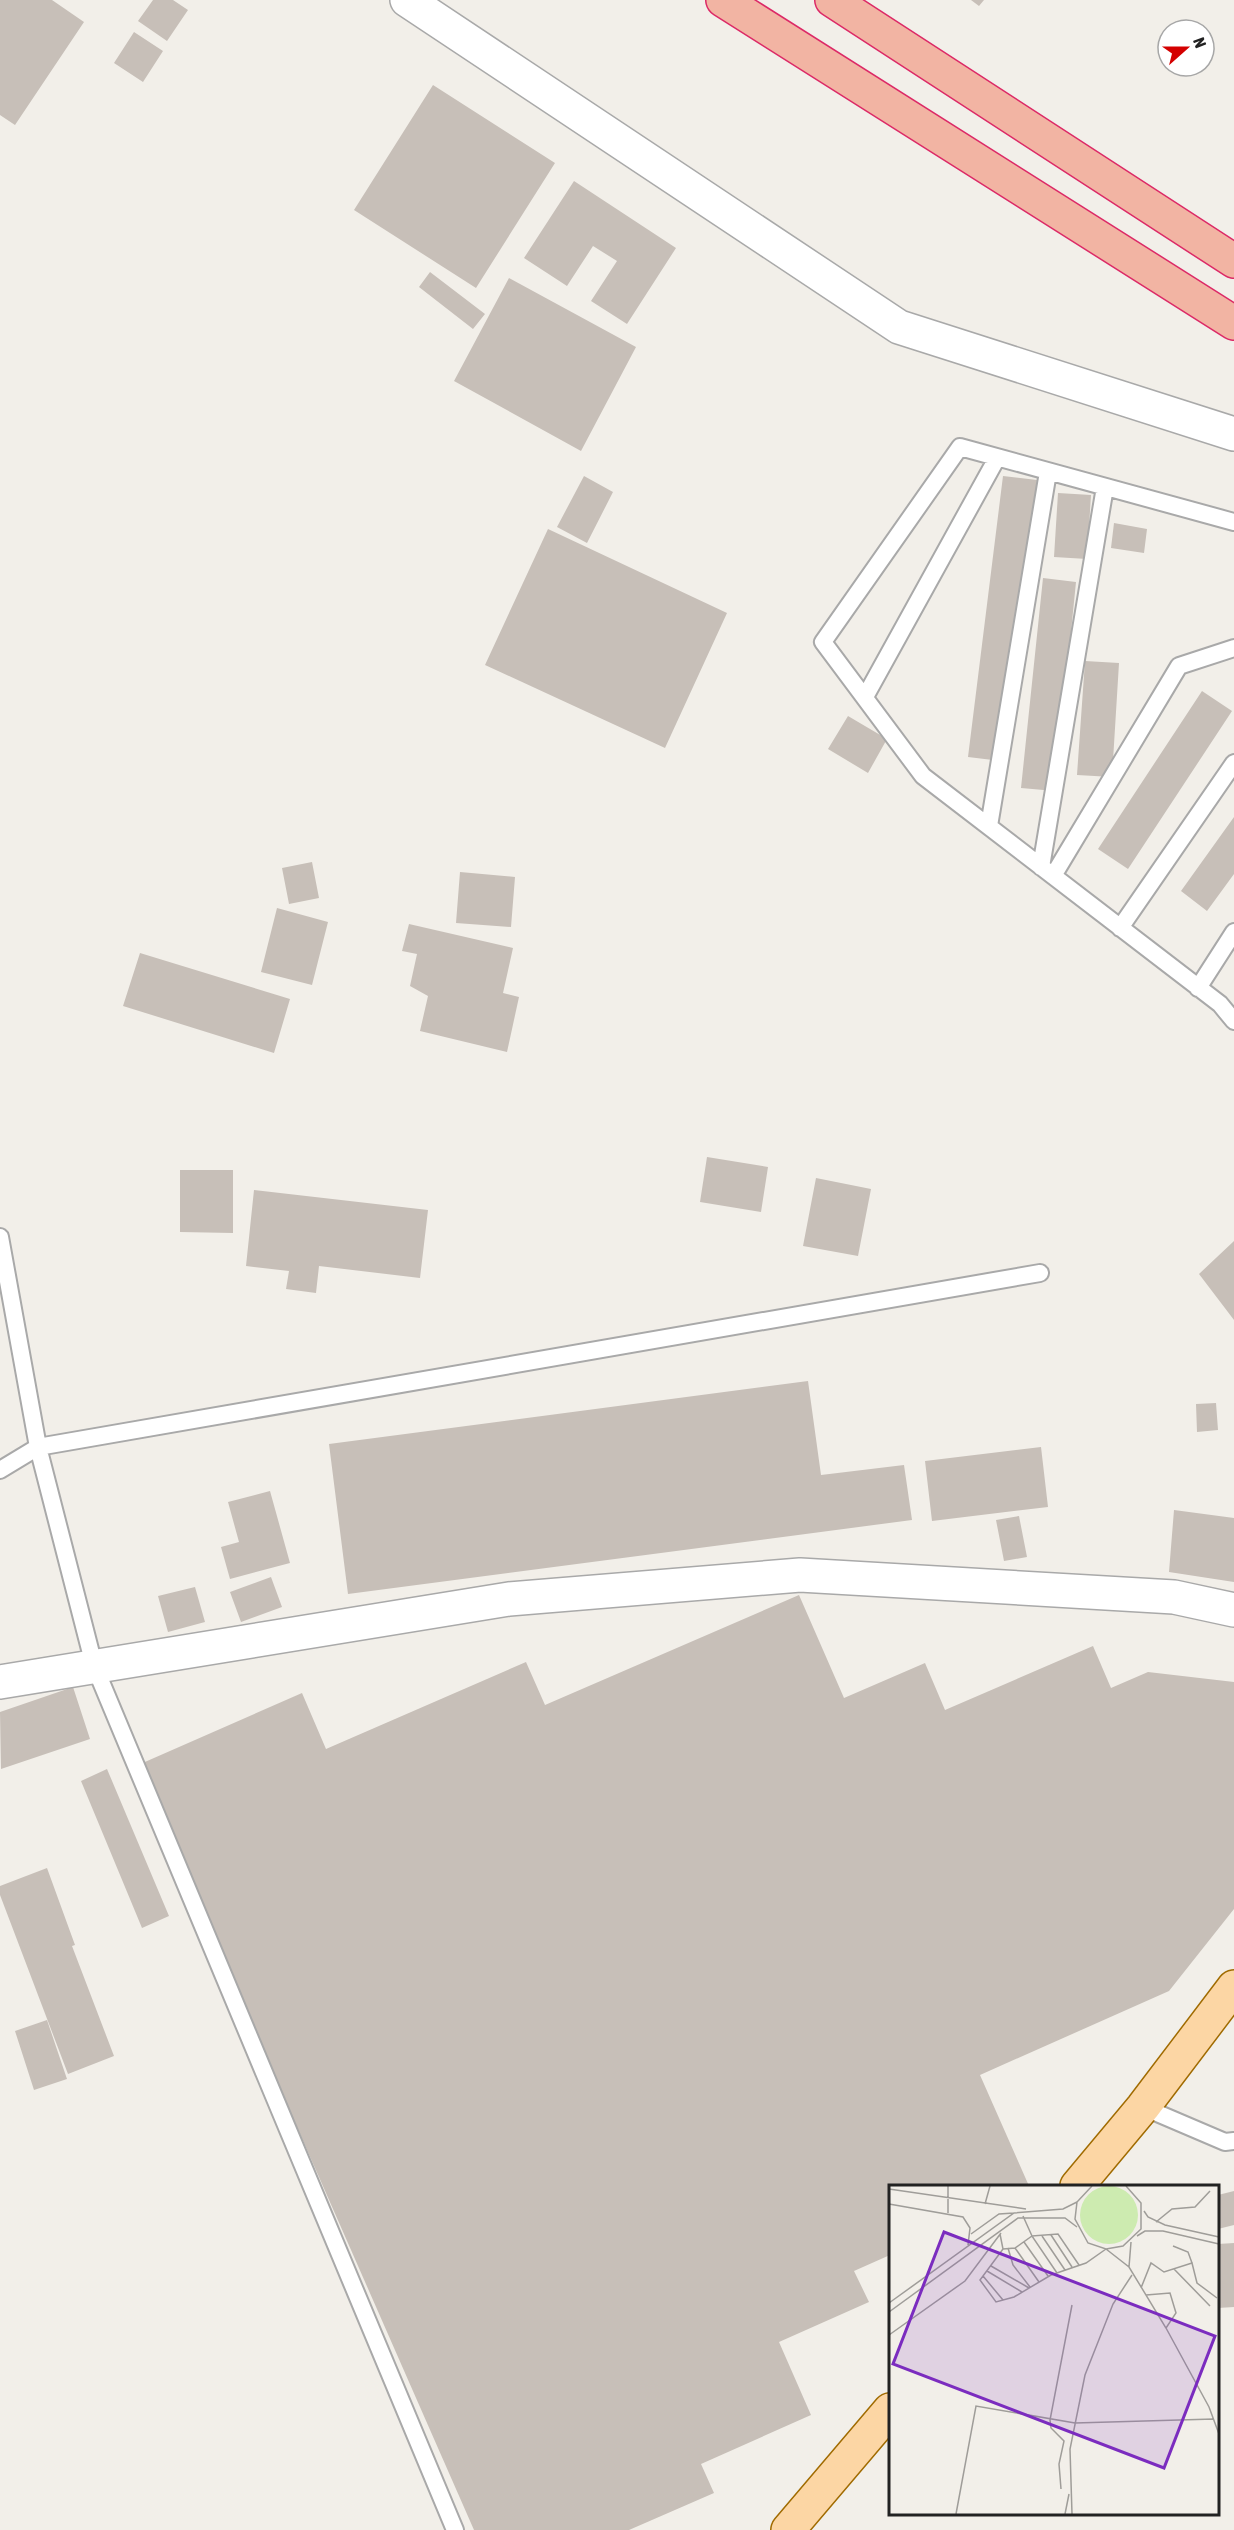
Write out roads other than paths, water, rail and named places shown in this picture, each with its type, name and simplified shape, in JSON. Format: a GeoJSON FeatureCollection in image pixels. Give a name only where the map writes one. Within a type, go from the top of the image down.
{"type":"FeatureCollection","features":[{"type":"Feature","properties":{"kind":"highway"},"geometry":{"type":"LineString","coordinates":[[723,0],[1234,323]]}},
{"type":"Feature","properties":{"kind":"highway"},"geometry":{"type":"LineString","coordinates":[[832,0],[1234,261]]}},
{"type":"Feature","properties":{"kind":"main road"},"geometry":{"type":"LineString","coordinates":[[1079,2185],[1143,2108],[1234,1988]]}},
{"type":"Feature","properties":{"kind":"main road"},"geometry":{"type":"LineString","coordinates":[[788,2530],[889,2412]]}},
{"type":"Feature","properties":{"kind":"street"},"geometry":{"type":"LineString","coordinates":[[407,0],[899,327],[1234,434]]}},
{"type":"Feature","properties":{"kind":"street"},"geometry":{"type":"LineString","coordinates":[[0,1682],[509,1599],[800,1575],[1174,1597],[1234,1610]]}},
{"type":"Feature","properties":{"kind":"lane"},"geometry":{"type":"LineString","coordinates":[[1234,522],[960,447],[823,642],[923,776],[1220,1004],[1234,1021]]}},
{"type":"Feature","properties":{"kind":"lane"},"geometry":{"type":"LineString","coordinates":[[865,697],[997,458]]}},
{"type":"Feature","properties":{"kind":"lane"},"geometry":{"type":"LineString","coordinates":[[989,826],[1048,472]]}},
{"type":"Feature","properties":{"kind":"lane"},"geometry":{"type":"LineString","coordinates":[[1047,872],[1105,487]]}},
{"type":"Feature","properties":{"kind":"lane"},"geometry":{"type":"LineString","coordinates":[[1047,872],[1179,666],[1234,648]]}},
{"type":"Feature","properties":{"kind":"lane"},"geometry":{"type":"LineString","coordinates":[[1120,928],[1234,763]]}},
{"type":"Feature","properties":{"kind":"lane"},"geometry":{"type":"LineString","coordinates":[[1198,988],[1234,932]]}},
{"type":"Feature","properties":{"kind":"lane"},"geometry":{"type":"LineString","coordinates":[[0,1237],[38,1447],[94,1665],[455,2530]]}},
{"type":"Feature","properties":{"kind":"lane"},"geometry":{"type":"LineString","coordinates":[[0,1470],[38,1447],[1040,1273]]}},
{"type":"Feature","properties":{"kind":"lane"},"geometry":{"type":"LineString","coordinates":[[1143,2108],[1225,2142],[1234,2141]]}}]}
